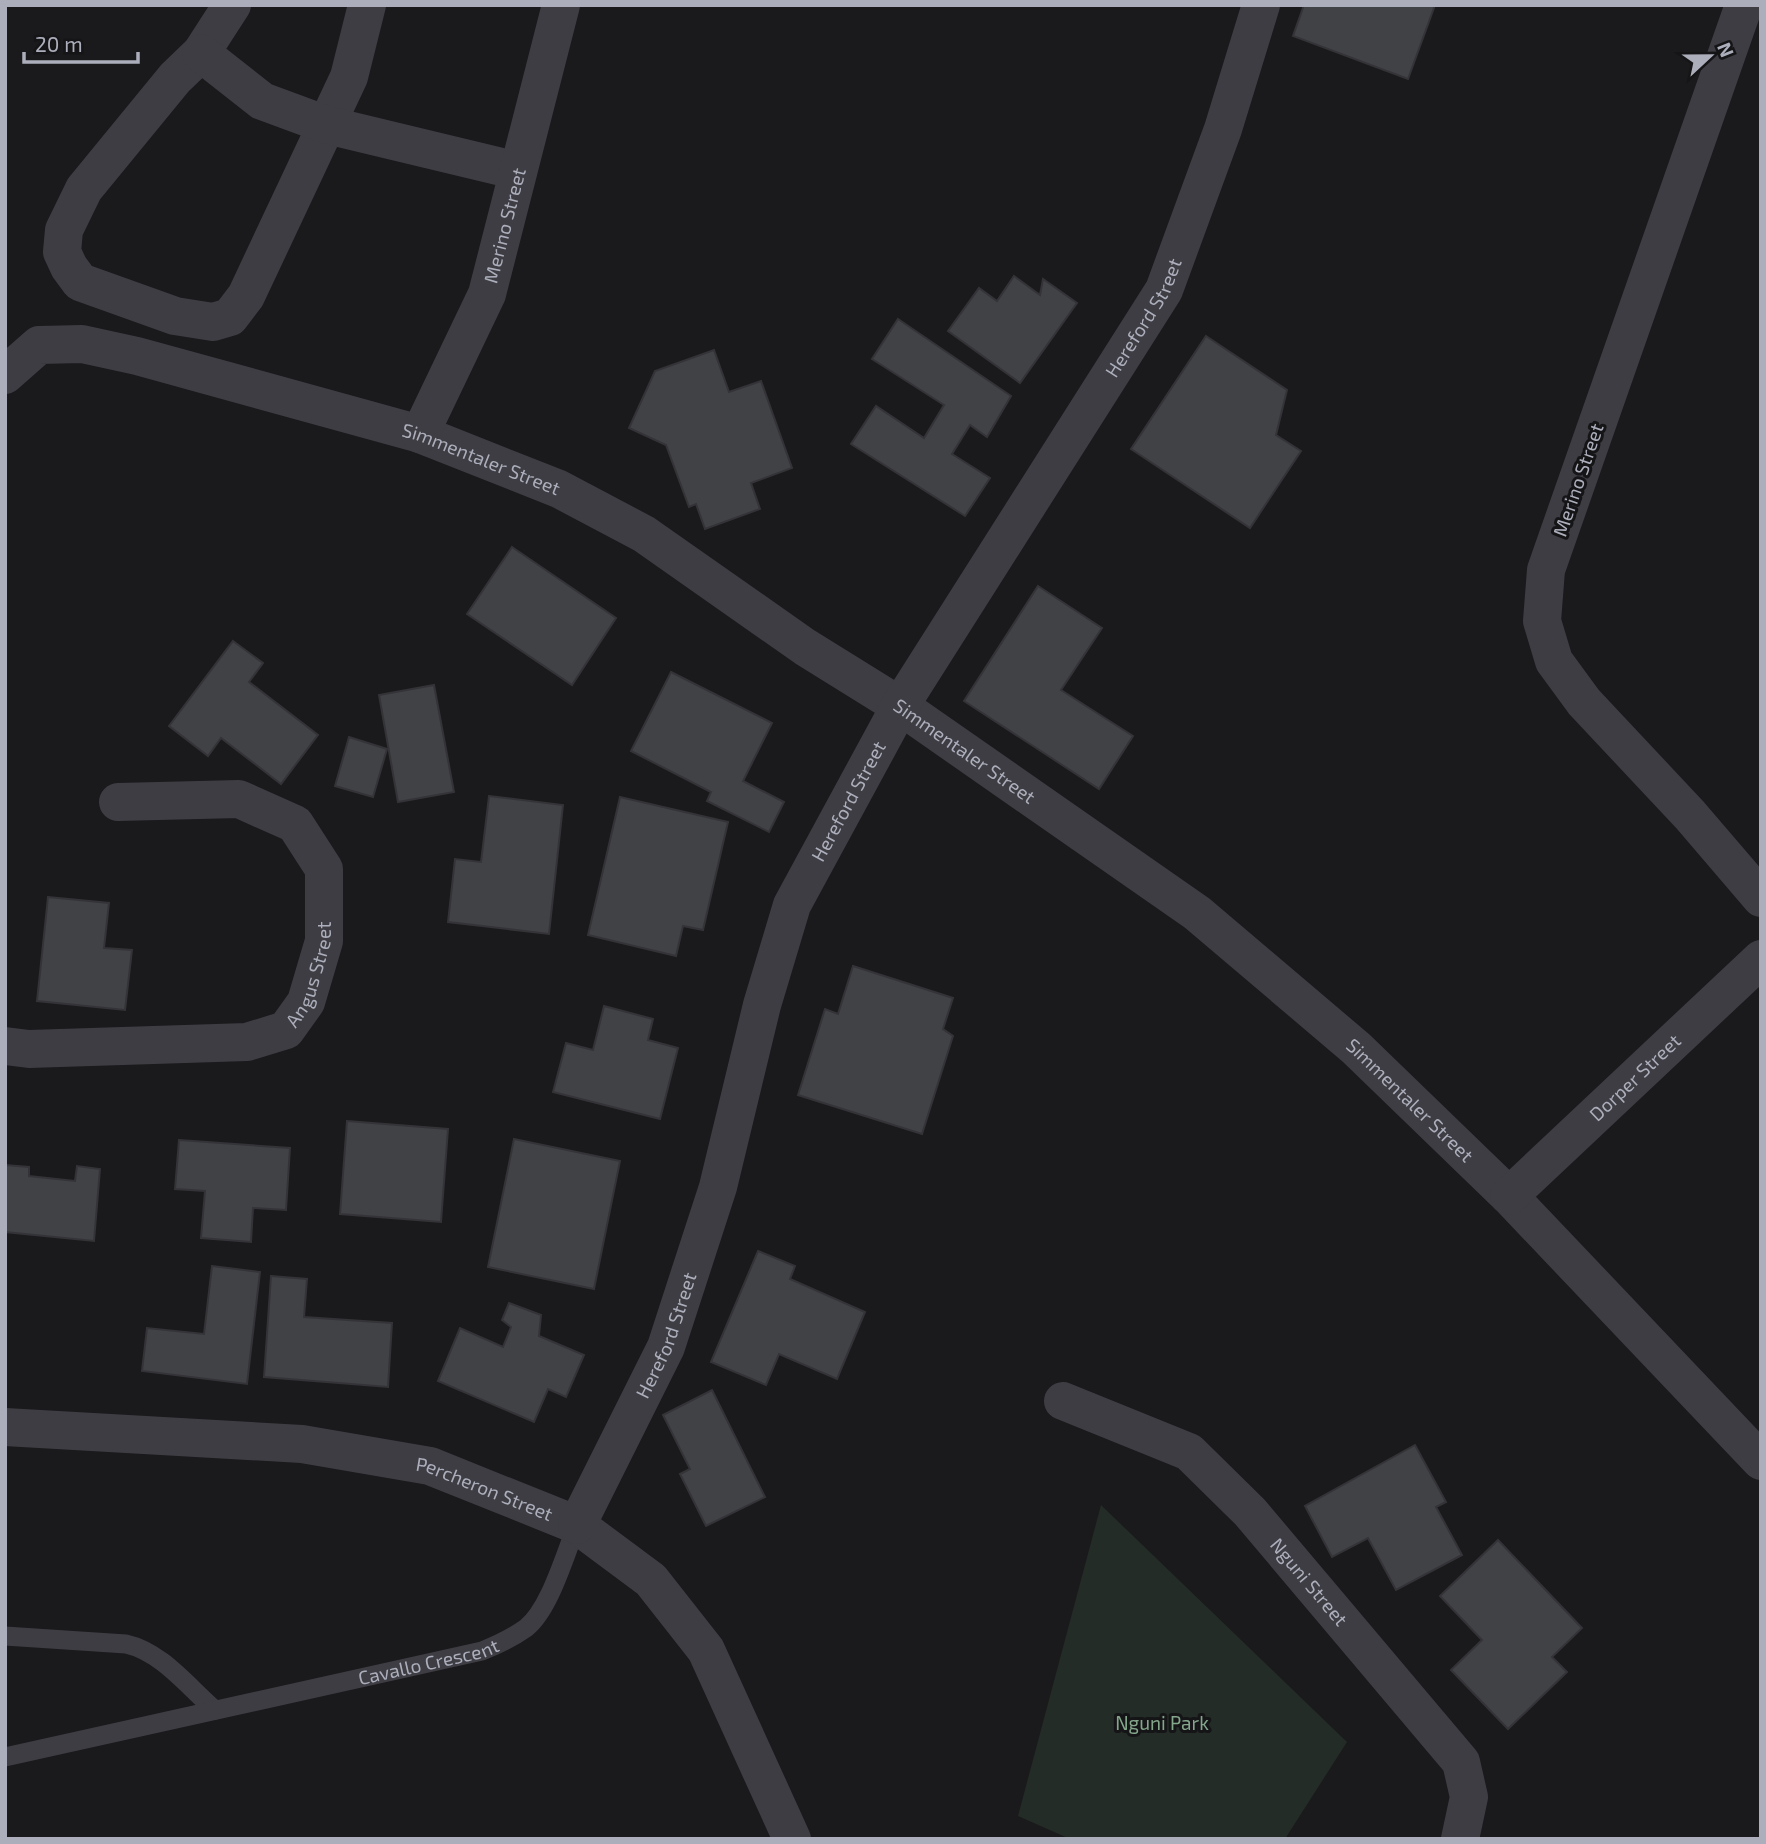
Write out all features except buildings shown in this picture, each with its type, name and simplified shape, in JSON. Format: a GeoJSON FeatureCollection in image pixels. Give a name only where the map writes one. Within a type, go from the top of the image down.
{"type":"FeatureCollection","features":[{"type":"Feature","properties":{"kind":"street"},"geometry":{"type":"LineString","coordinates":[[232,5],[201,53],[174,78],[84,189],[64,230],[62,252],[80,282],[176,316],[213,322],[230,317],[246,296],[349,77],[367,5]]}},
{"type":"Feature","properties":{"kind":"street","name":"Merino Street"},"geometry":{"type":"LineString","coordinates":[[420,434],[487,294],[561,5]]}},
{"type":"Feature","properties":{"kind":"street","name":"Hereford Street"},"geometry":{"type":"LineString","coordinates":[[577,1525],[666,1347],[718,1187],[762,1005],[792,905],[900,706],[1164,290],[1223,129],[1261,5]]}},
{"type":"Feature","properties":{"kind":"street","name":"Merino Street"},"geometry":{"type":"LineString","coordinates":[[1744,5],[1546,570],[1542,621],[1554,661],[1584,702],[1690,814],[1761,898]]}},
{"type":"Feature","properties":{"kind":"street"},"geometry":{"type":"LineString","coordinates":[[201,53],[262,101],[327,125],[518,171]]}},
{"type":"Feature","properties":{"kind":"street","name":"Simmentaler Street"},"geometry":{"type":"LineString","coordinates":[[5,375],[39,345],[82,344],[138,356],[420,434],[559,489],[644,534],[805,647],[900,706],[1197,913],[1356,1048],[1509,1196],[1761,1461]]}},
{"type":"Feature","properties":{"kind":"street","name":"Angus Street"},"geometry":{"type":"LineString","coordinates":[[5,1046],[29,1049],[247,1042],[286,1030],[306,1002],[324,941],[324,869],[295,824],[239,799],[117,802]]}},
{"type":"Feature","properties":{"kind":"street","name":"Dorper Street"},"geometry":{"type":"LineString","coordinates":[[1509,1196],[1761,960]]}},
{"type":"Feature","properties":{"kind":"street","name":"Nguni Street"},"geometry":{"type":"LineString","coordinates":[[1063,1401],[1189,1452],[1250,1512],[1461,1762],[1469,1797],[1460,1839]]}},
{"type":"Feature","properties":{"kind":"street","name":"Percheron Street"},"geometry":{"type":"LineString","coordinates":[[5,1427],[302,1444],[328,1448],[430,1466],[577,1525],[651,1580],[706,1650],[792,1839]]}},
{"type":"Feature","properties":{"kind":"lane","name":"Cavallo Crescent"},"geometry":{"type":"LineString","coordinates":[[5,1757],[482,1651],[505,1642],[528,1626],[545,1603],[577,1525]]}},
{"type":"Feature","properties":{"kind":"lane"},"geometry":{"type":"LineString","coordinates":[[5,1636],[140,1647],[173,1671],[215,1710]]}},
{"type":"Feature","properties":{"kind":"green space","name":"Nguni Park"},"geometry":{"type":"Polygon","coordinates":[[[1101,1505],[1347,1742],[1285,1839],[1070,1839],[1018,1816],[1101,1505]]]}}]}
